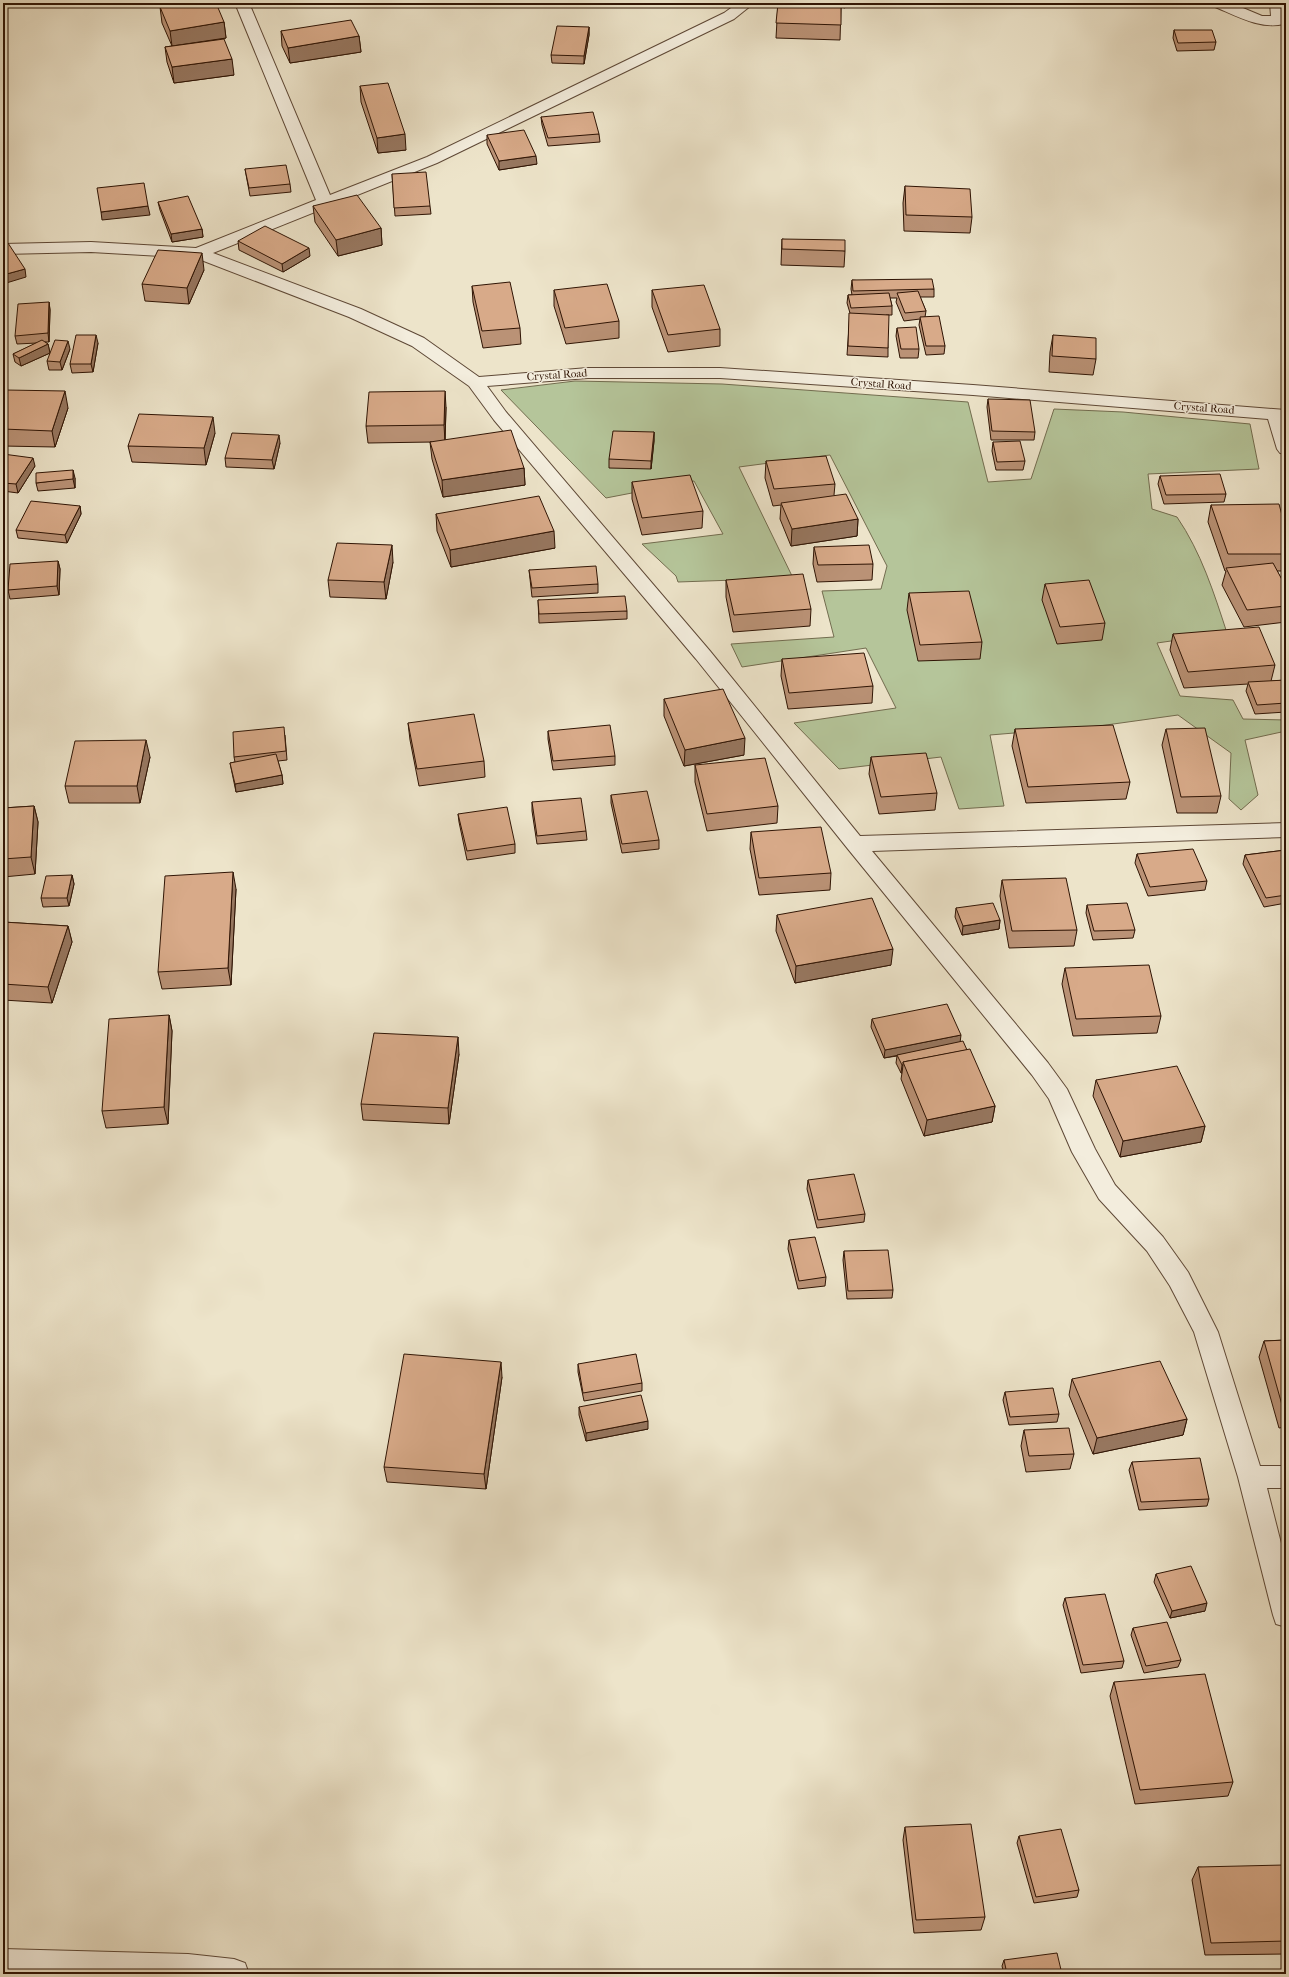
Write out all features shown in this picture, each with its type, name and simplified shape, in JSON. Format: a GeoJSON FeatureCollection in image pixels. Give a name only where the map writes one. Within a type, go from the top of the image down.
{"type":"FeatureCollection","features":[{"type":"Feature","properties":{"kind":"street"},"geometry":{"type":"LineString","coordinates":[[242,3],[325,203]]}},
{"type":"Feature","properties":{"kind":"street"},"geometry":{"type":"LineString","coordinates":[[198,253],[432,160],[728,16],[747,3]]}},
{"type":"Feature","properties":{"kind":"street"},"geometry":{"type":"LineString","coordinates":[[1218,3],[1260,20],[1279,21],[1277,3]]}},
{"type":"Feature","properties":{"kind":"street"},"geometry":{"type":"LineString","coordinates":[[3,249],[91,247],[198,253],[355,313],[418,342],[475,382],[500,416],[703,655],[855,844],[1040,1069],[1059,1095],[1084,1152],[1107,1192],[1155,1244],[1179,1279],[1206,1332],[1251,1476],[1286,1616]]}},
{"type":"Feature","properties":{"kind":"street","name":"Crystal Road"},"geometry":{"type":"LineString","coordinates":[[475,382],[588,373],[720,374],[973,390],[1280,414]]}},
{"type":"Feature","properties":{"kind":"street"},"geometry":{"type":"LineString","coordinates":[[1280,414],[1286,449]]}},
{"type":"Feature","properties":{"kind":"street"},"geometry":{"type":"LineString","coordinates":[[855,844],[1286,830]]}},
{"type":"Feature","properties":{"kind":"street"},"geometry":{"type":"LineString","coordinates":[[1251,1476],[1286,1477]]}},
{"type":"Feature","properties":{"kind":"street"},"geometry":{"type":"LineString","coordinates":[[3,1964],[188,1969],[234,1974]]}},
{"type":"Feature","properties":{"kind":"green space"},"geometry":{"type":"Polygon","coordinates":[[[575,381],[722,384],[968,402],[988,482],[1031,479],[1054,409],[1123,412],[1250,424],[1259,469],[1148,474],[1152,509],[1177,517],[1186,530],[1206,573],[1227,633],[1157,643],[1180,696],[1233,700],[1243,719],[1286,720],[1286,731],[1245,740],[1258,795],[1241,810],[1229,799],[1231,753],[1178,715],[1099,726],[990,735],[1004,806],[959,809],[941,757],[839,769],[794,723],[896,708],[866,648],[742,667],[731,644],[834,637],[822,591],[881,589],[887,566],[830,455],[739,467],[793,578],[678,582],[676,576],[642,544],[723,534],[694,481],[606,498],[501,390],[575,381]]]}},
{"type":"Feature","properties":{"kind":"building"},"geometry":{"type":"Polygon","coordinates":[[[188,3],[216,3],[224,22],[170,31],[160,7],[188,3]]]}},
{"type":"Feature","properties":{"kind":"building"},"geometry":{"type":"Polygon","coordinates":[[[778,3],[841,3],[841,25],[776,23],[778,3]]]}},
{"type":"Feature","properties":{"kind":"building"},"geometry":{"type":"Polygon","coordinates":[[[351,20],[359,36],[288,48],[281,31],[351,20]]]}},
{"type":"Feature","properties":{"kind":"building"},"geometry":{"type":"Polygon","coordinates":[[[557,26],[589,27],[584,56],[551,55],[557,26]]]}},
{"type":"Feature","properties":{"kind":"building"},"geometry":{"type":"Polygon","coordinates":[[[1174,30],[1212,30],[1216,42],[1178,43],[1174,30]]]}},
{"type":"Feature","properties":{"kind":"building"},"geometry":{"type":"Polygon","coordinates":[[[224,39],[232,59],[172,67],[165,47],[224,39]]]}},
{"type":"Feature","properties":{"kind":"building"},"geometry":{"type":"Polygon","coordinates":[[[388,83],[405,134],[377,138],[360,86],[388,83]]]}},
{"type":"Feature","properties":{"kind":"building"},"geometry":{"type":"Polygon","coordinates":[[[593,112],[599,134],[548,138],[541,117],[593,112]]]}},
{"type":"Feature","properties":{"kind":"building"},"geometry":{"type":"Polygon","coordinates":[[[524,130],[536,156],[499,161],[487,135],[524,130]]]}},
{"type":"Feature","properties":{"kind":"building"},"geometry":{"type":"Polygon","coordinates":[[[286,165],[290,184],[249,188],[245,169],[286,165]]]}},
{"type":"Feature","properties":{"kind":"building"},"geometry":{"type":"Polygon","coordinates":[[[426,172],[430,206],[394,208],[392,174],[426,172]]]}},
{"type":"Feature","properties":{"kind":"building"},"geometry":{"type":"Polygon","coordinates":[[[144,183],[148,206],[101,212],[97,188],[144,183]]]}},
{"type":"Feature","properties":{"kind":"building"},"geometry":{"type":"Polygon","coordinates":[[[905,186],[970,189],[972,217],[906,215],[905,186]]]}},
{"type":"Feature","properties":{"kind":"building"},"geometry":{"type":"Polygon","coordinates":[[[357,195],[381,228],[336,240],[313,206],[357,195]]]}},
{"type":"Feature","properties":{"kind":"building"},"geometry":{"type":"Polygon","coordinates":[[[188,196],[202,229],[171,234],[158,202],[188,196]]]}},
{"type":"Feature","properties":{"kind":"building"},"geometry":{"type":"Polygon","coordinates":[[[265,226],[309,248],[282,264],[238,241],[265,226]]]}},
{"type":"Feature","properties":{"kind":"building"},"geometry":{"type":"Polygon","coordinates":[[[782,239],[845,240],[845,251],[782,249],[782,239]]]}},
{"type":"Feature","properties":{"kind":"building"},"geometry":{"type":"Polygon","coordinates":[[[8,243],[25,269],[3,275],[3,244],[8,243]]]}},
{"type":"Feature","properties":{"kind":"building"},"geometry":{"type":"Polygon","coordinates":[[[158,250],[202,253],[187,288],[142,284],[158,250]]]}},
{"type":"Feature","properties":{"kind":"building"},"geometry":{"type":"Polygon","coordinates":[[[932,279],[934,289],[853,291],[852,280],[932,279]]]}},
{"type":"Feature","properties":{"kind":"building"},"geometry":{"type":"Polygon","coordinates":[[[510,282],[520,328],[482,331],[472,286],[510,282]]]}},
{"type":"Feature","properties":{"kind":"building"},"geometry":{"type":"Polygon","coordinates":[[[607,284],[619,321],[565,328],[554,290],[607,284]]]}},
{"type":"Feature","properties":{"kind":"building"},"geometry":{"type":"Polygon","coordinates":[[[704,285],[720,329],[668,335],[652,290],[704,285]]]}},
{"type":"Feature","properties":{"kind":"building"},"geometry":{"type":"Polygon","coordinates":[[[918,291],[926,311],[905,313],[897,293],[918,291]]]}},
{"type":"Feature","properties":{"kind":"building"},"geometry":{"type":"Polygon","coordinates":[[[889,293],[892,306],[851,308],[848,295],[889,293]]]}},
{"type":"Feature","properties":{"kind":"building"},"geometry":{"type":"Polygon","coordinates":[[[49,302],[48,333],[15,336],[18,304],[49,302]]]}},
{"type":"Feature","properties":{"kind":"building"},"geometry":{"type":"Polygon","coordinates":[[[849,313],[889,315],[888,348],[848,346],[849,313]]]}},
{"type":"Feature","properties":{"kind":"building"},"geometry":{"type":"Polygon","coordinates":[[[939,316],[945,346],[926,346],[920,317],[939,316]]]}},
{"type":"Feature","properties":{"kind":"building"},"geometry":{"type":"Polygon","coordinates":[[[916,327],[919,349],[901,349],[897,328],[916,327]]]}},
{"type":"Feature","properties":{"kind":"building"},"geometry":{"type":"Polygon","coordinates":[[[76,335],[96,335],[91,364],[70,364],[76,335]]]}},
{"type":"Feature","properties":{"kind":"building"},"geometry":{"type":"Polygon","coordinates":[[[1053,335],[1096,338],[1096,359],[1052,356],[1053,335]]]}},
{"type":"Feature","properties":{"kind":"building"},"geometry":{"type":"Polygon","coordinates":[[[42,340],[48,344],[19,358],[13,354],[42,340]]]}},
{"type":"Feature","properties":{"kind":"building"},"geometry":{"type":"Polygon","coordinates":[[[55,340],[68,341],[60,362],[47,361],[55,340]]]}},
{"type":"Feature","properties":{"kind":"building"},"geometry":{"type":"Polygon","coordinates":[[[6,390],[65,391],[52,431],[3,429],[3,397],[6,390]]]}},
{"type":"Feature","properties":{"kind":"building"},"geometry":{"type":"Polygon","coordinates":[[[445,391],[444,425],[366,426],[369,392],[445,391]]]}},
{"type":"Feature","properties":{"kind":"building"},"geometry":{"type":"Polygon","coordinates":[[[988,399],[1030,400],[1035,432],[992,431],[988,399]]]}},
{"type":"Feature","properties":{"kind":"building"},"geometry":{"type":"Polygon","coordinates":[[[139,414],[213,417],[204,448],[128,446],[139,414]]]}},
{"type":"Feature","properties":{"kind":"building"},"geometry":{"type":"Polygon","coordinates":[[[511,430],[524,468],[442,480],[430,442],[511,430]]]}},
{"type":"Feature","properties":{"kind":"building"},"geometry":{"type":"Polygon","coordinates":[[[613,431],[654,432],[651,461],[609,459],[613,431]]]}},
{"type":"Feature","properties":{"kind":"building"},"geometry":{"type":"Polygon","coordinates":[[[232,433],[279,435],[272,460],[225,458],[232,433]]]}},
{"type":"Feature","properties":{"kind":"building"},"geometry":{"type":"Polygon","coordinates":[[[1020,441],[1025,461],[997,462],[993,442],[1020,441]]]}},
{"type":"Feature","properties":{"kind":"building"},"geometry":{"type":"Polygon","coordinates":[[[3,454],[33,458],[16,484],[3,483],[3,454]]]}},
{"type":"Feature","properties":{"kind":"building"},"geometry":{"type":"Polygon","coordinates":[[[826,456],[835,484],[774,489],[766,461],[826,456]]]}},
{"type":"Feature","properties":{"kind":"building"},"geometry":{"type":"Polygon","coordinates":[[[73,470],[73,479],[36,483],[36,473],[73,470]]]}},
{"type":"Feature","properties":{"kind":"building"},"geometry":{"type":"Polygon","coordinates":[[[1220,474],[1226,494],[1166,495],[1160,476],[1220,474]]]}},
{"type":"Feature","properties":{"kind":"building"},"geometry":{"type":"Polygon","coordinates":[[[690,475],[703,511],[642,518],[632,482],[690,475]]]}},
{"type":"Feature","properties":{"kind":"building"},"geometry":{"type":"Polygon","coordinates":[[[846,494],[858,519],[792,529],[781,503],[846,494]]]}},
{"type":"Feature","properties":{"kind":"building"},"geometry":{"type":"Polygon","coordinates":[[[539,496],[554,531],[450,550],[436,514],[539,496]]]}},
{"type":"Feature","properties":{"kind":"building"},"geometry":{"type":"Polygon","coordinates":[[[31,501],[80,506],[65,535],[16,530],[31,501]]]}},
{"type":"Feature","properties":{"kind":"building"},"geometry":{"type":"Polygon","coordinates":[[[1279,504],[1286,530],[1286,554],[1228,554],[1211,505],[1279,504]]]}},
{"type":"Feature","properties":{"kind":"building"},"geometry":{"type":"Polygon","coordinates":[[[337,543],[392,545],[384,582],[328,580],[337,543]]]}},
{"type":"Feature","properties":{"kind":"building"},"geometry":{"type":"Polygon","coordinates":[[[869,545],[873,564],[818,565],[814,547],[869,545]]]}},
{"type":"Feature","properties":{"kind":"building"},"geometry":{"type":"Polygon","coordinates":[[[58,561],[57,586],[8,590],[10,564],[58,561]]]}},
{"type":"Feature","properties":{"kind":"building"},"geometry":{"type":"Polygon","coordinates":[[[1273,563],[1286,587],[1286,606],[1247,610],[1226,568],[1273,563]]]}},
{"type":"Feature","properties":{"kind":"building"},"geometry":{"type":"Polygon","coordinates":[[[596,566],[598,584],[532,588],[529,570],[596,566]]]}},
{"type":"Feature","properties":{"kind":"building"},"geometry":{"type":"Polygon","coordinates":[[[803,574],[811,609],[734,615],[726,580],[803,574]]]}},
{"type":"Feature","properties":{"kind":"building"},"geometry":{"type":"Polygon","coordinates":[[[1089,580],[1105,623],[1060,627],[1045,584],[1089,580]]]}},
{"type":"Feature","properties":{"kind":"building"},"geometry":{"type":"Polygon","coordinates":[[[969,591],[982,642],[920,645],[909,593],[969,591]]]}},
{"type":"Feature","properties":{"kind":"building"},"geometry":{"type":"Polygon","coordinates":[[[625,596],[627,611],[539,614],[538,600],[625,596]]]}},
{"type":"Feature","properties":{"kind":"building"},"geometry":{"type":"Polygon","coordinates":[[[1259,627],[1275,665],[1188,672],[1173,634],[1259,627]]]}},
{"type":"Feature","properties":{"kind":"building"},"geometry":{"type":"Polygon","coordinates":[[[864,653],[873,686],[789,693],[782,659],[864,653]]]}},
{"type":"Feature","properties":{"kind":"building"},"geometry":{"type":"Polygon","coordinates":[[[1286,680],[1286,703],[1257,705],[1248,682],[1286,680]]]}},
{"type":"Feature","properties":{"kind":"building"},"geometry":{"type":"Polygon","coordinates":[[[723,689],[745,738],[685,750],[664,699],[723,689]]]}},
{"type":"Feature","properties":{"kind":"building"},"geometry":{"type":"Polygon","coordinates":[[[474,714],[484,761],[417,769],[408,723],[474,714]]]}},
{"type":"Feature","properties":{"kind":"building"},"geometry":{"type":"Polygon","coordinates":[[[610,725],[615,756],[553,761],[548,731],[610,725]]]}},
{"type":"Feature","properties":{"kind":"building"},"geometry":{"type":"Polygon","coordinates":[[[1113,725],[1130,782],[1028,787],[1015,729],[1113,725]]]}},
{"type":"Feature","properties":{"kind":"building"},"geometry":{"type":"Polygon","coordinates":[[[284,727],[286,751],[234,757],[233,732],[284,727]]]}},
{"type":"Feature","properties":{"kind":"building"},"geometry":{"type":"Polygon","coordinates":[[[1205,728],[1221,796],[1181,797],[1166,729],[1205,728]]]}},
{"type":"Feature","properties":{"kind":"building"},"geometry":{"type":"Polygon","coordinates":[[[146,740],[137,786],[65,786],[75,741],[146,740]]]}},
{"type":"Feature","properties":{"kind":"building"},"geometry":{"type":"Polygon","coordinates":[[[926,753],[937,793],[881,797],[871,757],[926,753]]]}},
{"type":"Feature","properties":{"kind":"building"},"geometry":{"type":"Polygon","coordinates":[[[276,754],[282,775],[235,784],[230,763],[276,754]]]}},
{"type":"Feature","properties":{"kind":"building"},"geometry":{"type":"Polygon","coordinates":[[[765,758],[778,806],[707,814],[695,765],[765,758]]]}},
{"type":"Feature","properties":{"kind":"building"},"geometry":{"type":"Polygon","coordinates":[[[647,791],[659,840],[622,844],[611,795],[647,791]]]}},
{"type":"Feature","properties":{"kind":"building"},"geometry":{"type":"Polygon","coordinates":[[[581,798],[586,831],[537,836],[532,802],[581,798]]]}},
{"type":"Feature","properties":{"kind":"building"},"geometry":{"type":"Polygon","coordinates":[[[34,806],[31,857],[3,859],[3,808],[34,806]]]}},
{"type":"Feature","properties":{"kind":"building"},"geometry":{"type":"Polygon","coordinates":[[[507,807],[515,844],[467,851],[458,814],[507,807]]]}},
{"type":"Feature","properties":{"kind":"building"},"geometry":{"type":"Polygon","coordinates":[[[821,827],[831,873],[759,878],[751,832],[821,827]]]}},
{"type":"Feature","properties":{"kind":"building"},"geometry":{"type":"Polygon","coordinates":[[[1193,849],[1207,881],[1150,887],[1137,854],[1193,849]]]}},
{"type":"Feature","properties":{"kind":"building"},"geometry":{"type":"Polygon","coordinates":[[[1286,850],[1286,895],[1266,898],[1245,855],[1286,850]]]}},
{"type":"Feature","properties":{"kind":"building"},"geometry":{"type":"Polygon","coordinates":[[[233,872],[228,968],[158,972],[165,876],[233,872]]]}},
{"type":"Feature","properties":{"kind":"building"},"geometry":{"type":"Polygon","coordinates":[[[72,875],[67,898],[41,898],[46,876],[72,875]]]}},
{"type":"Feature","properties":{"kind":"building"},"geometry":{"type":"Polygon","coordinates":[[[1066,878],[1077,930],[1012,931],[1002,880],[1066,878]]]}},
{"type":"Feature","properties":{"kind":"building"},"geometry":{"type":"Polygon","coordinates":[[[872,898],[893,949],[796,966],[777,915],[872,898]]]}},
{"type":"Feature","properties":{"kind":"building"},"geometry":{"type":"Polygon","coordinates":[[[993,903],[1000,920],[963,926],[956,908],[993,903]]]}},
{"type":"Feature","properties":{"kind":"building"},"geometry":{"type":"Polygon","coordinates":[[[1127,903],[1135,930],[1094,931],[1087,905],[1127,903]]]}},
{"type":"Feature","properties":{"kind":"building"},"geometry":{"type":"Polygon","coordinates":[[[3,922],[68,926],[48,987],[3,984],[3,922]]]}},
{"type":"Feature","properties":{"kind":"building"},"geometry":{"type":"Polygon","coordinates":[[[1149,965],[1161,1016],[1076,1019],[1065,968],[1149,965]]]}},
{"type":"Feature","properties":{"kind":"building"},"geometry":{"type":"Polygon","coordinates":[[[947,1004],[961,1035],[885,1050],[872,1019],[947,1004]]]}},
{"type":"Feature","properties":{"kind":"building"},"geometry":{"type":"Polygon","coordinates":[[[169,1015],[164,1107],[102,1111],[109,1019],[169,1015]]]}},
{"type":"Feature","properties":{"kind":"building"},"geometry":{"type":"Polygon","coordinates":[[[374,1033],[458,1037],[448,1108],[361,1104],[374,1033]]]}},
{"type":"Feature","properties":{"kind":"building"},"geometry":{"type":"Polygon","coordinates":[[[963,1041],[967,1050],[903,1062],[903,1065],[897,1055],[963,1041]]]}},
{"type":"Feature","properties":{"kind":"building"},"geometry":{"type":"Polygon","coordinates":[[[970,1049],[995,1106],[927,1120],[903,1062],[970,1049]]]}},
{"type":"Feature","properties":{"kind":"building"},"geometry":{"type":"Polygon","coordinates":[[[1177,1066],[1205,1126],[1123,1141],[1096,1080],[1177,1066]]]}},
{"type":"Feature","properties":{"kind":"building"},"geometry":{"type":"Polygon","coordinates":[[[854,1174],[865,1214],[818,1220],[808,1180],[854,1174]]]}},
{"type":"Feature","properties":{"kind":"building"},"geometry":{"type":"Polygon","coordinates":[[[815,1237],[826,1277],[799,1281],[789,1240],[815,1237]]]}},
{"type":"Feature","properties":{"kind":"building"},"geometry":{"type":"Polygon","coordinates":[[[888,1250],[893,1290],[848,1291],[844,1251],[888,1250]]]}},
{"type":"Feature","properties":{"kind":"building"},"geometry":{"type":"Polygon","coordinates":[[[1286,1340],[1286,1412],[1284,1412],[1264,1341],[1286,1340]]]}},
{"type":"Feature","properties":{"kind":"building"},"geometry":{"type":"Polygon","coordinates":[[[404,1354],[501,1362],[484,1474],[384,1467],[404,1354]]]}},
{"type":"Feature","properties":{"kind":"building"},"geometry":{"type":"Polygon","coordinates":[[[636,1354],[642,1383],[583,1393],[578,1364],[636,1354]]]}},
{"type":"Feature","properties":{"kind":"building"},"geometry":{"type":"Polygon","coordinates":[[[1160,1361],[1187,1419],[1097,1438],[1072,1379],[1160,1361]]]}},
{"type":"Feature","properties":{"kind":"building"},"geometry":{"type":"Polygon","coordinates":[[[1053,1388],[1059,1414],[1010,1417],[1005,1392],[1053,1388]]]}},
{"type":"Feature","properties":{"kind":"building"},"geometry":{"type":"Polygon","coordinates":[[[641,1395],[648,1421],[586,1433],[579,1407],[641,1395]]]}},
{"type":"Feature","properties":{"kind":"building"},"geometry":{"type":"Polygon","coordinates":[[[1069,1428],[1074,1454],[1029,1456],[1024,1430],[1069,1428]]]}},
{"type":"Feature","properties":{"kind":"building"},"geometry":{"type":"Polygon","coordinates":[[[1200,1458],[1209,1499],[1141,1502],[1132,1462],[1200,1458]]]}},
{"type":"Feature","properties":{"kind":"building"},"geometry":{"type":"Polygon","coordinates":[[[1191,1566],[1207,1603],[1172,1611],[1156,1574],[1191,1566]]]}},
{"type":"Feature","properties":{"kind":"building"},"geometry":{"type":"Polygon","coordinates":[[[1105,1594],[1124,1661],[1083,1665],[1065,1598],[1105,1594]]]}},
{"type":"Feature","properties":{"kind":"building"},"geometry":{"type":"Polygon","coordinates":[[[1167,1622],[1181,1660],[1146,1666],[1133,1628],[1167,1622]]]}},
{"type":"Feature","properties":{"kind":"building"},"geometry":{"type":"Polygon","coordinates":[[[1205,1674],[1233,1782],[1140,1790],[1114,1682],[1205,1674]]]}},
{"type":"Feature","properties":{"kind":"building"},"geometry":{"type":"Polygon","coordinates":[[[971,1824],[985,1917],[916,1920],[905,1827],[971,1824]]]}},
{"type":"Feature","properties":{"kind":"building"},"geometry":{"type":"Polygon","coordinates":[[[1061,1829],[1079,1890],[1036,1897],[1019,1836],[1061,1829]]]}},
{"type":"Feature","properties":{"kind":"building"},"geometry":{"type":"Polygon","coordinates":[[[1284,1865],[1286,1876],[1286,1941],[1211,1943],[1198,1867],[1284,1865]]]}},
{"type":"Feature","properties":{"kind":"building"},"geometry":{"type":"Polygon","coordinates":[[[1057,1953],[1062,1974],[1007,1974],[1004,1960],[1057,1953]]]}}]}
